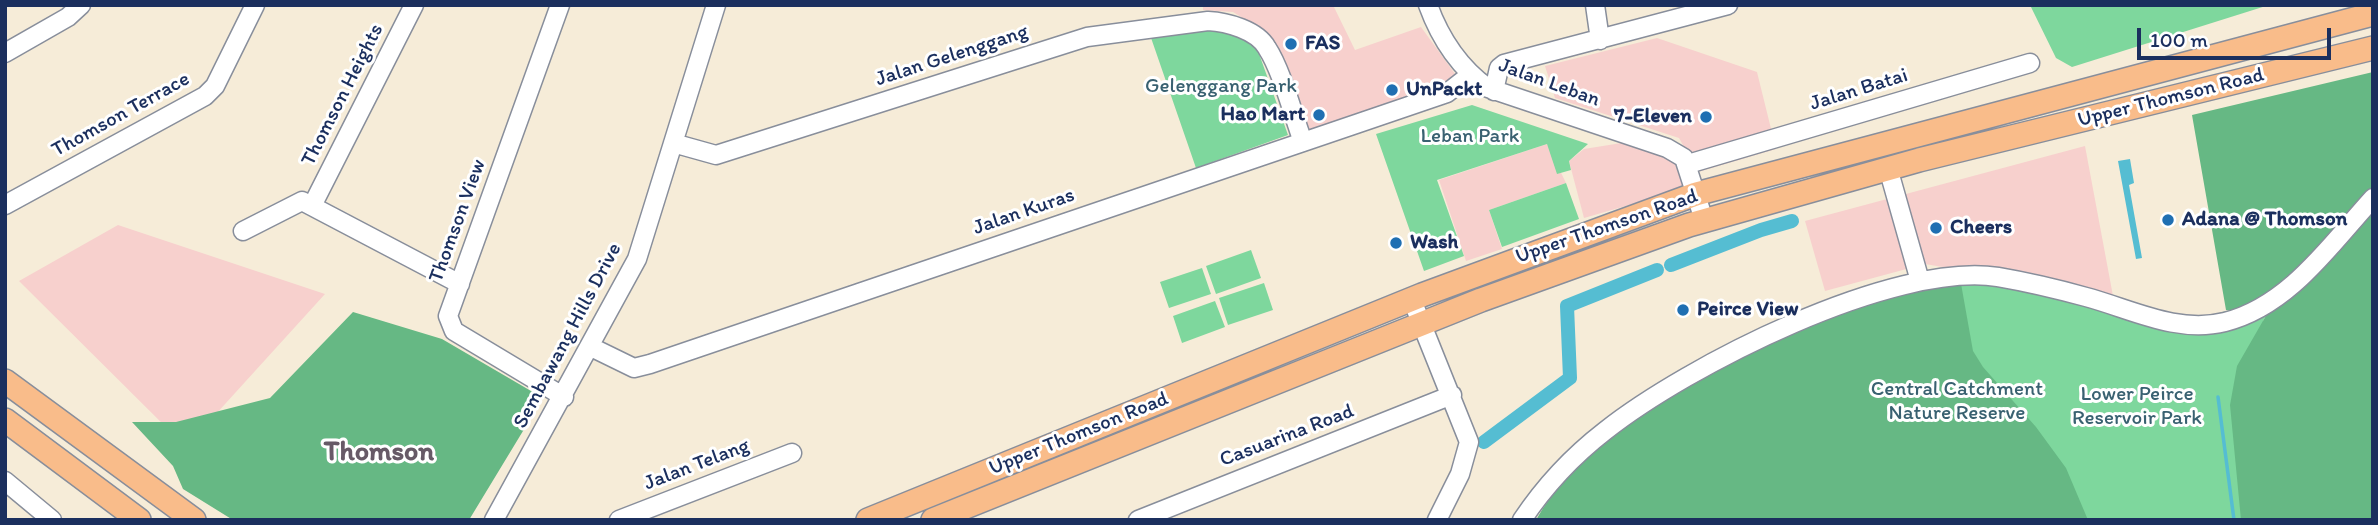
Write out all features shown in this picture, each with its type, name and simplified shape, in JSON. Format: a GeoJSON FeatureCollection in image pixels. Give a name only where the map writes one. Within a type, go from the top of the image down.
{"type":"FeatureCollection","features":[{"type":"Feature","properties":{"kind":"main road","name":"Upper Thomson Road"},"geometry":{"type":"LineString","coordinates":[[868,520],[1531,253],[1706,191],[2351,14],[2373,14]]}},
{"type":"Feature","properties":{"kind":"main road","name":"Upper Thomson Road"},"geometry":{"type":"LineString","coordinates":[[933,520],[1423,323],[1704,220],[1888,168],[2373,48]]}},
{"type":"Feature","properties":{"kind":"main road"},"geometry":{"type":"LineString","coordinates":[[5,381],[187,517]]}},
{"type":"Feature","properties":{"kind":"main road"},"geometry":{"type":"LineString","coordinates":[[5,420],[139,520]]}},
{"type":"Feature","properties":{"kind":"street"},"geometry":{"type":"LineString","coordinates":[[5,53],[68,17],[81,5]]}},
{"type":"Feature","properties":{"kind":"street","name":"Thomson Terrace"},"geometry":{"type":"LineString","coordinates":[[5,205],[205,96],[215,86],[255,5]]}},
{"type":"Feature","properties":{"kind":"street","name":"Thomson Heights"},"geometry":{"type":"LineString","coordinates":[[312,206],[414,5]]}},
{"type":"Feature","properties":{"kind":"street","name":"Thomson View"},"geometry":{"type":"LineString","coordinates":[[560,5],[448,316],[454,331],[564,397]]}},
{"type":"Feature","properties":{"kind":"street","name":"Sembawang Hills Drive"},"geometry":{"type":"LineString","coordinates":[[494,520],[638,259],[716,5]]}},
{"type":"Feature","properties":{"kind":"street","name":"Jalan Leban"},"geometry":{"type":"LineString","coordinates":[[1428,5],[1456,57],[1470,75],[1494,91],[1667,148],[1694,163]]}},
{"type":"Feature","properties":{"kind":"street"},"geometry":{"type":"LineString","coordinates":[[1595,5],[1600,40]]}},
{"type":"Feature","properties":{"kind":"street"},"geometry":{"type":"LineString","coordinates":[[1494,91],[1499,68],[1504,64],[1728,5]]}},
{"type":"Feature","properties":{"kind":"street","name":"Jalan Gelenggang"},"geometry":{"type":"LineString","coordinates":[[673,143],[716,155],[1087,37],[1208,21],[1227,22],[1267,46],[1303,142]]}},
{"type":"Feature","properties":{"kind":"street","name":"Jalan Batai"},"geometry":{"type":"LineString","coordinates":[[1694,163],[2029,63]]}},
{"type":"Feature","properties":{"kind":"street","name":"Jalan Kuras"},"geometry":{"type":"LineString","coordinates":[[591,347],[634,368],[650,364],[1447,93],[1470,75]]}},
{"type":"Feature","properties":{"kind":"street"},"geometry":{"type":"LineString","coordinates":[[1694,163],[1706,191],[1704,220]]}},
{"type":"Feature","properties":{"kind":"street"},"geometry":{"type":"LineString","coordinates":[[1888,168],[1920,281]]}},
{"type":"Feature","properties":{"kind":"street"},"geometry":{"type":"LineString","coordinates":[[1522,520],[1566,467],[1605,430],[1685,378],[1793,324],[1842,304],[1920,281],[1965,275],[1998,277],[2086,297],[2169,323],[2223,323],[2276,298],[2305,273],[2373,198]]}},
{"type":"Feature","properties":{"kind":"street"},"geometry":{"type":"LineString","coordinates":[[243,231],[302,201],[460,284]]}},
{"type":"Feature","properties":{"kind":"street"},"geometry":{"type":"LineString","coordinates":[[1412,300],[1469,442],[1460,474],[1437,520]]}},
{"type":"Feature","properties":{"kind":"street","name":"Casuarina Road"},"geometry":{"type":"LineString","coordinates":[[1138,520],[1452,395]]}},
{"type":"Feature","properties":{"kind":"street","name":"Jalan Telang"},"geometry":{"type":"LineString","coordinates":[[619,520],[792,453]]}},
{"type":"Feature","properties":{"kind":"street"},"geometry":{"type":"LineString","coordinates":[[5,481],[52,520]]}},
{"type":"Feature","properties":{"kind":"shaded area"},"geometry":{"type":"Polygon","coordinates":[[[1203,5],[1333,5],[1355,50],[1421,27],[1458,78],[1307,131],[1269,34],[1233,12],[1203,10],[1203,5]]]}},
{"type":"Feature","properties":{"kind":"shaded area"},"geometry":{"type":"Polygon","coordinates":[[[1657,38],[1757,72],[1776,149],[1698,172],[1679,138],[1555,98],[1545,66],[1657,38]]]}},
{"type":"Feature","properties":{"kind":"shaded area"},"geometry":{"type":"Polygon","coordinates":[[[1634,141],[1674,158],[1688,188],[1584,218],[1569,161],[1584,149],[1634,141]]]}},
{"type":"Feature","properties":{"kind":"shaded area"},"geometry":{"type":"Polygon","coordinates":[[[1547,144],[1566,183],[1489,210],[1502,249],[1466,261],[1439,180],[1547,144]]]}},
{"type":"Feature","properties":{"kind":"shaded area"},"geometry":{"type":"Polygon","coordinates":[[[2085,146],[2113,296],[1925,264],[1825,291],[1805,221],[2085,146]]]}},
{"type":"Feature","properties":{"kind":"shaded area"},"geometry":{"type":"Polygon","coordinates":[[[118,225],[325,294],[186,447],[19,281],[118,225]]]}},
{"type":"Feature","properties":{"kind":"green space"},"geometry":{"type":"Polygon","coordinates":[[[2030,5],[2269,5],[2072,67],[2056,58],[2030,5]]]}},
{"type":"Feature","properties":{"kind":"green space","name":"Gelenggang Park"},"geometry":{"type":"Polygon","coordinates":[[[1211,29],[1231,32],[1257,48],[1288,135],[1196,168],[1149,32],[1211,29]]]}},
{"type":"Feature","properties":{"kind":"green space"},"geometry":{"type":"Polygon","coordinates":[[[2373,72],[2373,520],[2241,520],[2230,405],[2237,366],[2275,300],[2247,315],[2226,310],[2192,115],[2373,72]]]}},
{"type":"Feature","properties":{"kind":"green space","name":"Leban Park"},"geometry":{"type":"Polygon","coordinates":[[[1472,105],[1588,144],[1569,161],[1571,170],[1557,174],[1547,144],[1437,180],[1464,256],[1424,271],[1376,134],[1472,105]]]}},
{"type":"Feature","properties":{"kind":"green space"},"geometry":{"type":"Polygon","coordinates":[[[1566,183],[1579,219],[1502,247],[1489,210],[1566,183]]]}},
{"type":"Feature","properties":{"kind":"green space"},"geometry":{"type":"Polygon","coordinates":[[[1251,250],[1261,278],[1216,294],[1206,266],[1251,250]]]}},
{"type":"Feature","properties":{"kind":"green space"},"geometry":{"type":"Polygon","coordinates":[[[1202,268],[1211,294],[1169,308],[1160,282],[1202,268]]]}},
{"type":"Feature","properties":{"kind":"green space","name":"Central Catchment Nature Reserve"},"geometry":{"type":"Polygon","coordinates":[[[1960,278],[2173,319],[2205,317],[2226,311],[2247,314],[2276,298],[2263,321],[2373,520],[1538,520],[1601,449],[1802,328],[1895,295],[1960,278]]]}},
{"type":"Feature","properties":{"kind":"green space"},"geometry":{"type":"Polygon","coordinates":[[[1960,278],[1973,351],[1983,367],[2036,427],[2066,468],[2088,520],[1536,520],[1569,475],[1613,434],[1666,397],[1724,364],[1786,336],[1847,312],[1960,278]]]}},
{"type":"Feature","properties":{"kind":"green space"},"geometry":{"type":"Polygon","coordinates":[[[1264,283],[1273,310],[1228,325],[1219,298],[1264,283]]]}},
{"type":"Feature","properties":{"kind":"green space"},"geometry":{"type":"Polygon","coordinates":[[[1215,301],[1225,327],[1182,343],[1173,316],[1215,301]]]}},
{"type":"Feature","properties":{"kind":"green space"},"geometry":{"type":"Polygon","coordinates":[[[353,312],[442,339],[543,398],[469,520],[233,520],[183,489],[173,466],[132,422],[176,422],[270,398],[353,312]]]}},
{"type":"Feature","properties":{"kind":"water"},"geometry":{"type":"Polygon","coordinates":[[[2130,159],[2134,183],[2129,185],[2142,258],[2136,259],[2118,161],[2130,159]]]}},
{"type":"Feature","properties":{"kind":"waterway"},"geometry":{"type":"LineString","coordinates":[[1671,265],[1761,230],[1792,221]]}},
{"type":"Feature","properties":{"kind":"waterway"},"geometry":{"type":"LineString","coordinates":[[1484,442],[1570,378],[1567,306],[1657,270]]}},
{"type":"Feature","properties":{"kind":"waterway"},"geometry":{"type":"LineString","coordinates":[[2218,397],[2234,520]]}},
{"type":"Feature","properties":{"kind":"place","name":"FAS"},"geometry":{"type":"Point","coordinates":[1291,44]}},
{"type":"Feature","properties":{"kind":"place","name":"UnPackt"},"geometry":{"type":"Point","coordinates":[1392,90]}},
{"type":"Feature","properties":{"kind":"place","name":"Hao Mart"},"geometry":{"type":"Point","coordinates":[1319,115]}},
{"type":"Feature","properties":{"kind":"place","name":"7-Eleven"},"geometry":{"type":"Point","coordinates":[1706,117]}},
{"type":"Feature","properties":{"kind":"place","name":"Adana @ Thomson"},"geometry":{"type":"Point","coordinates":[2168,220]}},
{"type":"Feature","properties":{"kind":"place","name":"Cheers"},"geometry":{"type":"Point","coordinates":[1936,228]}},
{"type":"Feature","properties":{"kind":"place","name":"Wash"},"geometry":{"type":"Point","coordinates":[1396,243]}},
{"type":"Feature","properties":{"kind":"place","name":"Peirce View"},"geometry":{"type":"Point","coordinates":[1683,310]}},
{"type":"Feature","properties":{"kind":"district","name":"Thomson"},"geometry":{"type":"Point","coordinates":[379,453]}},
{"type":"Feature","properties":{"kind":"park label","name":"Lower Peirce Reservoir Park"},"geometry":{"type":"Point","coordinates":[2137,407]}}]}
